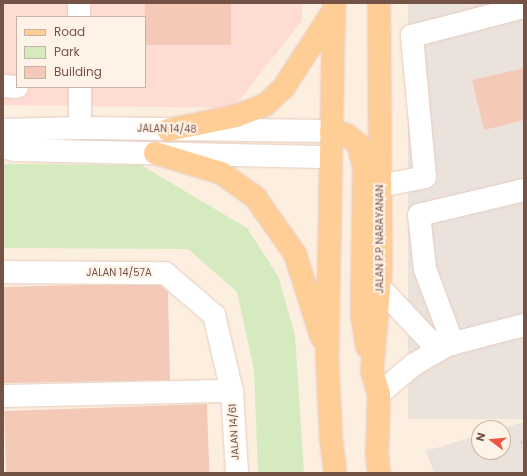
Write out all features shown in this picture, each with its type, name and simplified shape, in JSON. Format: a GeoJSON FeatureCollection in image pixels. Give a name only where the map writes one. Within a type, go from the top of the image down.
{"type":"FeatureCollection","features":[{"type":"Feature","properties":{"kind":"main road","name":"JALAN P.P NARAYANAN"},"geometry":{"type":"LineString","coordinates":[[379,3],[380,288],[372,371],[379,394],[377,454],[379,473]]}},
{"type":"Feature","properties":{"kind":"main road"},"geometry":{"type":"LineString","coordinates":[[168,130],[236,116],[265,104],[284,87],[334,7]]}},
{"type":"Feature","properties":{"kind":"main road"},"geometry":{"type":"LineString","coordinates":[[334,7],[327,354],[331,438],[335,473]]}},
{"type":"Feature","properties":{"kind":"main road"},"geometry":{"type":"LineString","coordinates":[[331,157],[346,156],[358,144],[368,116],[379,25]]}},
{"type":"Feature","properties":{"kind":"main road"},"geometry":{"type":"LineString","coordinates":[[331,131],[347,135],[358,144],[364,167],[362,315],[372,371]]}},
{"type":"Feature","properties":{"kind":"main road"},"geometry":{"type":"LineString","coordinates":[[155,153],[221,173],[255,197],[295,254],[327,354]]}},
{"type":"Feature","properties":{"kind":"street"},"geometry":{"type":"LineString","coordinates":[[79,3],[79,16]]}},
{"type":"Feature","properties":{"kind":"street"},"geometry":{"type":"LineString","coordinates":[[380,186],[425,177],[412,36],[524,7]]}},
{"type":"Feature","properties":{"kind":"street"},"geometry":{"type":"LineString","coordinates":[[3,86],[16,86]]}},
{"type":"Feature","properties":{"kind":"street"},"geometry":{"type":"LineString","coordinates":[[80,88],[80,128]]}},
{"type":"Feature","properties":{"kind":"street","name":"JALAN 14/48"},"geometry":{"type":"LineString","coordinates":[[3,130],[80,128],[331,131]]}},
{"type":"Feature","properties":{"kind":"street"},"geometry":{"type":"LineString","coordinates":[[3,147],[14,150],[331,157]]}},
{"type":"Feature","properties":{"kind":"street"},"geometry":{"type":"LineString","coordinates":[[450,345],[425,269],[419,215],[524,190]]}},
{"type":"Feature","properties":{"kind":"street","name":"JALAN 14/57A"},"geometry":{"type":"LineString","coordinates":[[3,272],[165,273],[214,315],[232,391]]}},
{"type":"Feature","properties":{"kind":"street"},"geometry":{"type":"LineString","coordinates":[[380,288],[430,341],[450,345]]}},
{"type":"Feature","properties":{"kind":"street"},"geometry":{"type":"LineString","coordinates":[[379,394],[413,365],[450,345],[524,325]]}},
{"type":"Feature","properties":{"kind":"street"},"geometry":{"type":"LineString","coordinates":[[3,396],[232,391]]}},
{"type":"Feature","properties":{"kind":"street","name":"JALAN 14/61"},"geometry":{"type":"LineString","coordinates":[[232,391],[237,473]]}},
{"type":"Feature","properties":{"kind":"shaded area"},"geometry":{"type":"Polygon","coordinates":[[[3,3],[302,3],[302,21],[233,108],[3,105],[3,3]]]}},
{"type":"Feature","properties":{"kind":"shaded area"},"geometry":{"type":"Polygon","coordinates":[[[408,3],[524,3],[524,419],[408,419],[408,3]]]}},
{"type":"Feature","properties":{"kind":"shaded area"},"geometry":{"type":"Polygon","coordinates":[[[524,422],[524,473],[434,473],[426,451],[471,437],[471,460],[511,460],[511,426],[524,422]]]}},
{"type":"Feature","properties":{"kind":"green space"},"geometry":{"type":"Polygon","coordinates":[[[3,164],[141,165],[247,228],[278,276],[295,335],[304,473],[258,473],[254,370],[237,292],[188,249],[3,248],[3,164]]]}},
{"type":"Feature","properties":{"kind":"building"},"geometry":{"type":"Polygon","coordinates":[[[145,3],[231,3],[231,45],[146,45],[145,3]]]}},
{"type":"Feature","properties":{"kind":"building"},"geometry":{"type":"Polygon","coordinates":[[[524,68],[524,120],[484,130],[472,80],[524,68]]]}},
{"type":"Feature","properties":{"kind":"building"},"geometry":{"type":"Polygon","coordinates":[[[160,285],[168,292],[170,380],[3,383],[3,287],[160,285]]]}},
{"type":"Feature","properties":{"kind":"building"},"geometry":{"type":"Polygon","coordinates":[[[207,404],[209,473],[6,473],[4,411],[207,404]]]}}]}
